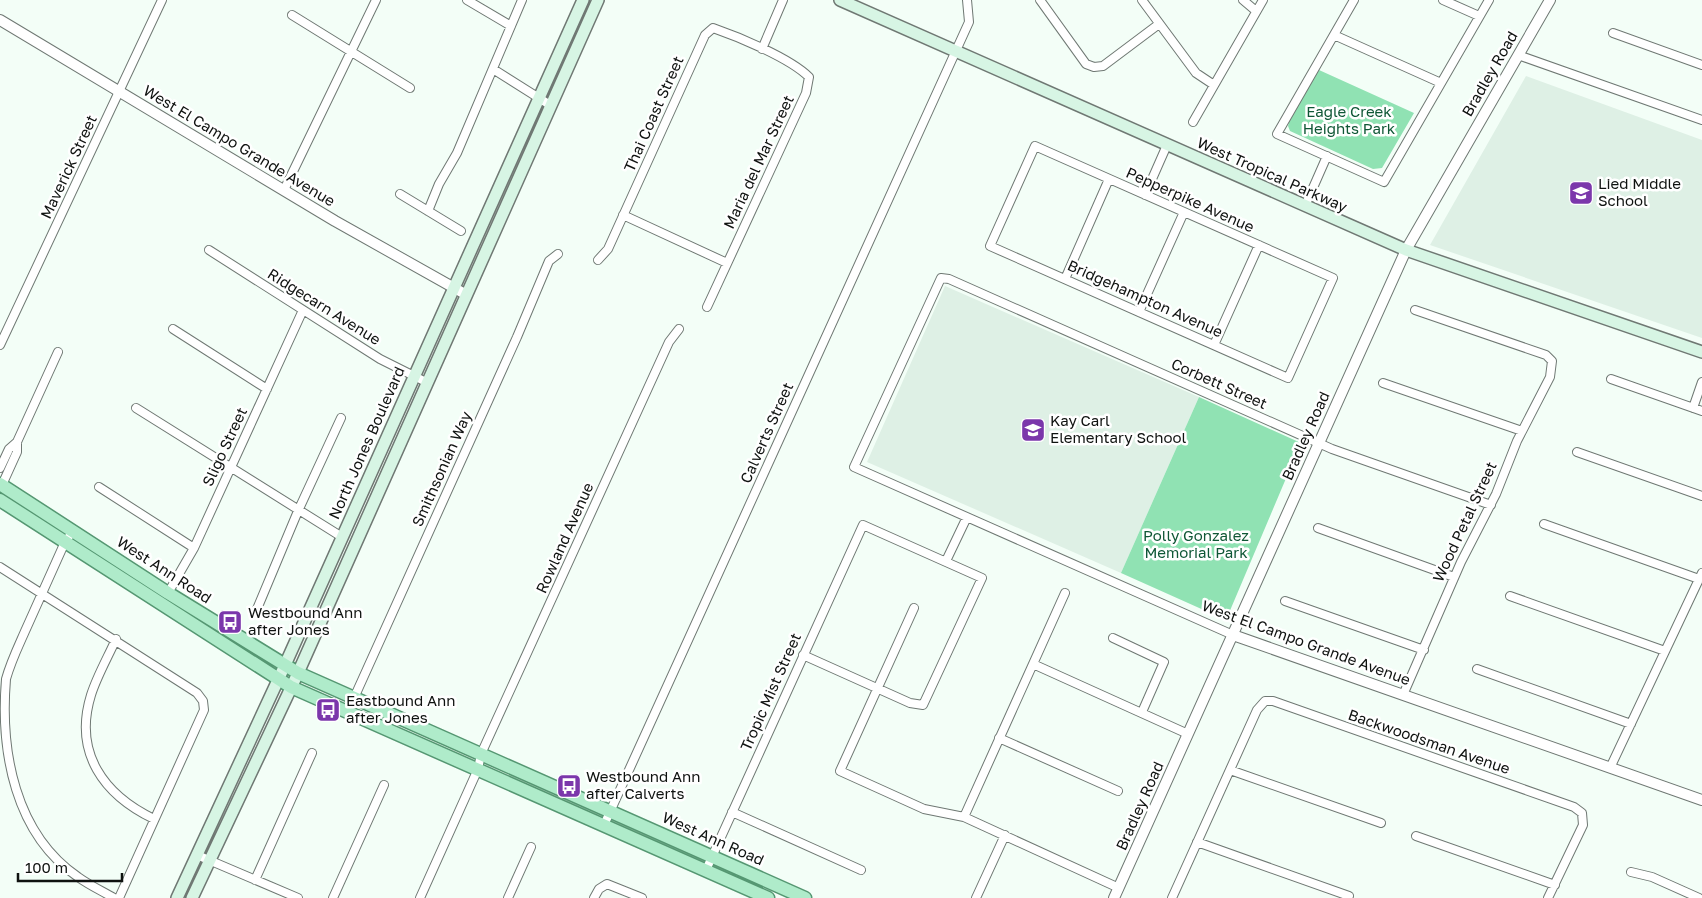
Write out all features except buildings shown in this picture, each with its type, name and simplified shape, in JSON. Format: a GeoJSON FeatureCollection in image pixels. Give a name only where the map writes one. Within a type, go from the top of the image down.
{"type":"FeatureCollection","features":[{"type":"Feature","properties":{"kind":"main road","name":"North Jones Boulevard"},"geometry":{"type":"LineString","coordinates":[[177,898],[285,665],[540,98],[582,0]]}},
{"type":"Feature","properties":{"kind":"main road","name":"North Jones Boulevard"},"geometry":{"type":"LineString","coordinates":[[192,898],[298,672],[465,294],[598,0]]}},
{"type":"Feature","properties":{"kind":"main road","name":"West Tropical Parkway"},"geometry":{"type":"LineString","coordinates":[[840,0],[1406,250],[1702,352]]}},
{"type":"Feature","properties":{"kind":"main road","name":"West Ann Road"},"geometry":{"type":"LineString","coordinates":[[1,484],[168,593],[285,665],[604,825],[768,898]]}},
{"type":"Feature","properties":{"kind":"main road","name":"West Ann Road"},"geometry":{"type":"LineString","coordinates":[[0,500],[291,687],[479,761],[611,810],[805,898]]}},
{"type":"Feature","properties":{"kind":"main road"},"geometry":{"type":"LineString","coordinates":[[127,582],[162,594],[168,593]]}},
{"type":"Feature","properties":{"kind":"street","name":"Maverick Street"},"geometry":{"type":"LineString","coordinates":[[0,345],[162,0]]}},
{"type":"Feature","properties":{"kind":"street"},"geometry":{"type":"LineString","coordinates":[[284,190],[376,0]]}},
{"type":"Feature","properties":{"kind":"street"},"geometry":{"type":"LineString","coordinates":[[466,0],[511,26]]}},
{"type":"Feature","properties":{"kind":"street"},"geometry":{"type":"LineString","coordinates":[[428,211],[439,184],[457,154],[522,0]]}},
{"type":"Feature","properties":{"kind":"street"},"geometry":{"type":"LineString","coordinates":[[762,49],[782,0]]}},
{"type":"Feature","properties":{"kind":"street","name":"Calverts Street"},"geometry":{"type":"LineString","coordinates":[[604,825],[969,22],[968,0]]}},
{"type":"Feature","properties":{"kind":"street"},"geometry":{"type":"LineString","coordinates":[[1040,0],[1086,64],[1094,67],[1103,66],[1160,24]]}},
{"type":"Feature","properties":{"kind":"street"},"geometry":{"type":"LineString","coordinates":[[1142,0],[1196,73],[1214,85]]}},
{"type":"Feature","properties":{"kind":"street"},"geometry":{"type":"LineString","coordinates":[[1244,0],[1256,11]]}},
{"type":"Feature","properties":{"kind":"street"},"geometry":{"type":"LineString","coordinates":[[1193,122],[1263,0]]}},
{"type":"Feature","properties":{"kind":"street"},"geometry":{"type":"LineString","coordinates":[[1354,0],[1277,134],[1384,182],[1489,0]]}},
{"type":"Feature","properties":{"kind":"street"},"geometry":{"type":"LineString","coordinates":[[1443,0],[1480,16]]}},
{"type":"Feature","properties":{"kind":"street","name":"Bradley Road"},"geometry":{"type":"LineString","coordinates":[[1114,898],[1406,250],[1550,0]]}},
{"type":"Feature","properties":{"kind":"street"},"geometry":{"type":"LineString","coordinates":[[292,15],[410,88]]}},
{"type":"Feature","properties":{"kind":"street","name":"West El Campo Grande Avenue"},"geometry":{"type":"LineString","coordinates":[[0,20],[284,190],[465,294]]}},
{"type":"Feature","properties":{"kind":"street","name":"Thai Coast Street"},"geometry":{"type":"LineString","coordinates":[[598,260],[608,249],[705,35],[713,28],[762,49]]}},
{"type":"Feature","properties":{"kind":"street"},"geometry":{"type":"LineString","coordinates":[[1613,33],[1702,65]]}},
{"type":"Feature","properties":{"kind":"street"},"geometry":{"type":"LineString","coordinates":[[1334,35],[1441,83]]}},
{"type":"Feature","properties":{"kind":"street","name":"Maria del Mar Street"},"geometry":{"type":"LineString","coordinates":[[707,307],[806,93],[809,77],[802,70],[762,49]]}},
{"type":"Feature","properties":{"kind":"street"},"geometry":{"type":"LineString","coordinates":[[1518,55],[1702,120]]}},
{"type":"Feature","properties":{"kind":"street"},"geometry":{"type":"LineString","coordinates":[[493,69],[550,105]]}},
{"type":"Feature","properties":{"kind":"street"},"geometry":{"type":"LineString","coordinates":[[1145,195],[1167,145]]}},
{"type":"Feature","properties":{"kind":"street","name":"Pepperpike Avenue"},"geometry":{"type":"LineString","coordinates":[[990,246],[1035,146],[1259,245],[1333,278],[1288,378]]}},
{"type":"Feature","properties":{"kind":"street"},"geometry":{"type":"LineString","coordinates":[[1305,206],[1327,156]]}},
{"type":"Feature","properties":{"kind":"street"},"geometry":{"type":"LineString","coordinates":[[1064,279],[1109,179]]}},
{"type":"Feature","properties":{"kind":"street"},"geometry":{"type":"LineString","coordinates":[[400,194],[461,231]]}},
{"type":"Feature","properties":{"kind":"street"},"geometry":{"type":"LineString","coordinates":[[1139,312],[1184,212]]}},
{"type":"Feature","properties":{"kind":"street"},"geometry":{"type":"LineString","coordinates":[[623,215],[727,263]]}},
{"type":"Feature","properties":{"kind":"street"},"geometry":{"type":"LineString","coordinates":[[1214,345],[1259,245]]}},
{"type":"Feature","properties":{"kind":"street","name":"Bridgehampton Avenue"},"geometry":{"type":"LineString","coordinates":[[990,246],[1288,378]]}},
{"type":"Feature","properties":{"kind":"street","name":"Ridgecarn Avenue"},"geometry":{"type":"LineString","coordinates":[[209,250],[380,359],[426,382]]}},
{"type":"Feature","properties":{"kind":"street","name":"Smithsonian Way"},"geometry":{"type":"LineString","coordinates":[[354,698],[513,346],[549,261],[558,254]]}},
{"type":"Feature","properties":{"kind":"street","name":"Corbett Street"},"geometry":{"type":"LineString","coordinates":[[854,467],[941,278],[949,279],[1320,443],[1490,505]]}},
{"type":"Feature","properties":{"kind":"street","name":"Sligo Street"},"geometry":{"type":"LineString","coordinates":[[168,593],[194,548],[303,310]]}},
{"type":"Feature","properties":{"kind":"street","name":"Wood Petal Street"},"geometry":{"type":"LineString","coordinates":[[1402,695],[1424,650],[1454,577],[1490,505],[1522,431],[1550,377],[1552,361],[1539,352],[1415,310]]}},
{"type":"Feature","properties":{"kind":"street"},"geometry":{"type":"LineString","coordinates":[[173,329],[266,389]]}},
{"type":"Feature","properties":{"kind":"street","name":"Rowland Avenue"},"geometry":{"type":"LineString","coordinates":[[422,897],[479,761],[668,342],[679,329]]}},
{"type":"Feature","properties":{"kind":"street"},"geometry":{"type":"LineString","coordinates":[[0,468],[9,449],[17,442],[58,352]]}},
{"type":"Feature","properties":{"kind":"street"},"geometry":{"type":"LineString","coordinates":[[1611,380],[1702,411]]}},
{"type":"Feature","properties":{"kind":"street"},"geometry":{"type":"LineString","coordinates":[[1693,408],[1702,382]]}},
{"type":"Feature","properties":{"kind":"street"},"geometry":{"type":"LineString","coordinates":[[1383,383],[1522,431]]}},
{"type":"Feature","properties":{"kind":"street"},"geometry":{"type":"LineString","coordinates":[[136,408],[342,537]]}},
{"type":"Feature","properties":{"kind":"street"},"geometry":{"type":"LineString","coordinates":[[257,609],[298,511],[341,418]]}},
{"type":"Feature","properties":{"kind":"street"},"geometry":{"type":"LineString","coordinates":[[1,484],[17,452],[17,442]]}},
{"type":"Feature","properties":{"kind":"street"},"geometry":{"type":"LineString","coordinates":[[1577,452],[1702,496]]}},
{"type":"Feature","properties":{"kind":"street","name":"West El Campo Grande Avenue"},"geometry":{"type":"LineString","coordinates":[[854,467],[1233,635],[1702,800]]}},
{"type":"Feature","properties":{"kind":"street"},"geometry":{"type":"LineString","coordinates":[[99,487],[194,548]]}},
{"type":"Feature","properties":{"kind":"street"},"geometry":{"type":"LineString","coordinates":[[803,655],[916,706],[923,705],[982,578],[946,561],[966,517]]}},
{"type":"Feature","properties":{"kind":"street"},"geometry":{"type":"LineString","coordinates":[[1544,524],[1700,576],[1610,768]]}},
{"type":"Feature","properties":{"kind":"street","name":"Tropic Mist Street"},"geometry":{"type":"LineString","coordinates":[[706,870],[863,525],[946,561]]}},
{"type":"Feature","properties":{"kind":"street"},"geometry":{"type":"LineString","coordinates":[[1318,528],[1454,577]]}},
{"type":"Feature","properties":{"kind":"street"},"geometry":{"type":"LineString","coordinates":[[73,531],[65,542],[42,593],[6,680],[0,711],[1,750],[5,772],[20,810],[48,850],[78,877],[114,898]]}},
{"type":"Feature","properties":{"kind":"street"},"geometry":{"type":"LineString","coordinates":[[0,567],[116,639],[197,693],[203,701],[204,710],[119,898]]}},
{"type":"Feature","properties":{"kind":"street"},"geometry":{"type":"LineString","coordinates":[[964,817],[1065,593]]}},
{"type":"Feature","properties":{"kind":"street"},"geometry":{"type":"LineString","coordinates":[[1510,596],[1665,651]]}},
{"type":"Feature","properties":{"kind":"street"},"geometry":{"type":"LineString","coordinates":[[1285,601],[1424,650]]}},
{"type":"Feature","properties":{"kind":"street"},"geometry":{"type":"LineString","coordinates":[[914,608],[840,771],[924,809],[964,817],[1119,888]]}},
{"type":"Feature","properties":{"kind":"street"},"geometry":{"type":"LineString","coordinates":[[1113,638],[1164,662],[1142,712]]}},
{"type":"Feature","properties":{"kind":"street"},"geometry":{"type":"LineString","coordinates":[[116,639],[91,696],[86,724],[87,739],[94,763],[106,785],[115,795],[135,810],[154,819]]}},
{"type":"Feature","properties":{"kind":"street"},"geometry":{"type":"LineString","coordinates":[[1033,664],[1188,734]]}},
{"type":"Feature","properties":{"kind":"street"},"geometry":{"type":"LineString","coordinates":[[1477,669],[1631,724]]}},
{"type":"Feature","properties":{"kind":"street","name":"Backwoodsman Avenue"},"geometry":{"type":"LineString","coordinates":[[1230,770],[1257,710],[1266,701],[1273,701],[1574,807],[1582,813],[1584,825],[1554,885]]}},
{"type":"Feature","properties":{"kind":"street"},"geometry":{"type":"LineString","coordinates":[[999,738],[1118,792]]}},
{"type":"Feature","properties":{"kind":"street"},"geometry":{"type":"LineString","coordinates":[[254,880],[312,753]]}},
{"type":"Feature","properties":{"kind":"street"},"geometry":{"type":"LineString","coordinates":[[1172,898],[1230,770],[1381,823]]}},
{"type":"Feature","properties":{"kind":"street"},"geometry":{"type":"LineString","coordinates":[[333,898],[384,786]]}},
{"type":"Feature","properties":{"kind":"street"},"geometry":{"type":"LineString","coordinates":[[732,812],[862,870]]}},
{"type":"Feature","properties":{"kind":"street"},"geometry":{"type":"LineString","coordinates":[[976,898],[1005,835]]}},
{"type":"Feature","properties":{"kind":"street"},"geometry":{"type":"LineString","coordinates":[[1416,836],[1554,885],[1548,898]]}},
{"type":"Feature","properties":{"kind":"street"},"geometry":{"type":"LineString","coordinates":[[1197,842],[1349,896]]}},
{"type":"Feature","properties":{"kind":"street"},"geometry":{"type":"LineString","coordinates":[[508,898],[531,847]]}},
{"type":"Feature","properties":{"kind":"street"},"geometry":{"type":"LineString","coordinates":[[197,856],[298,898]]}},
{"type":"Feature","properties":{"kind":"street"},"geometry":{"type":"LineString","coordinates":[[1631,872],[1652,877],[1699,898]]}},
{"type":"Feature","properties":{"kind":"street"},"geometry":{"type":"LineString","coordinates":[[594,898],[604,885],[614,886],[642,898]]}},
{"type":"Feature","properties":{"kind":"shaded area","name":"Lied Middle School"},"geometry":{"type":"Polygon","coordinates":[[[1526,76],[1702,140],[1702,338],[1430,245],[1526,76]]]}},
{"type":"Feature","properties":{"kind":"shaded area","name":"Kay Carl Elementary School"},"geometry":{"type":"Polygon","coordinates":[[[945,286],[1199,397],[1121,573],[867,462],[945,286]]]}},
{"type":"Feature","properties":{"kind":"green space","name":"Eagle Creek Heights Park"},"geometry":{"type":"Polygon","coordinates":[[[1319,70],[1414,113],[1382,168],[1373,169],[1290,131],[1288,126],[1290,119],[1319,70]]]}},
{"type":"Feature","properties":{"kind":"green space","name":"Polly Gonzalez Memorial Park"},"geometry":{"type":"Polygon","coordinates":[[[1199,397],[1301,443],[1226,620],[1121,573],[1199,397]]]}},
{"type":"Feature","properties":{"kind":"place","name":"Lied Middle School"},"geometry":{"type":"Point","coordinates":[1581,193]}},
{"type":"Feature","properties":{"kind":"place","name":"Kay Carl Elementary School"},"geometry":{"type":"Point","coordinates":[1033,430]}},
{"type":"Feature","properties":{"kind":"place","name":"Westbound Ann after Jones"},"geometry":{"type":"Point","coordinates":[230,622]}},
{"type":"Feature","properties":{"kind":"place","name":"Eastbound Ann after Jones"},"geometry":{"type":"Point","coordinates":[328,710]}},
{"type":"Feature","properties":{"kind":"place","name":"Westbound Ann after Calverts"},"geometry":{"type":"Point","coordinates":[569,786]}}]}
